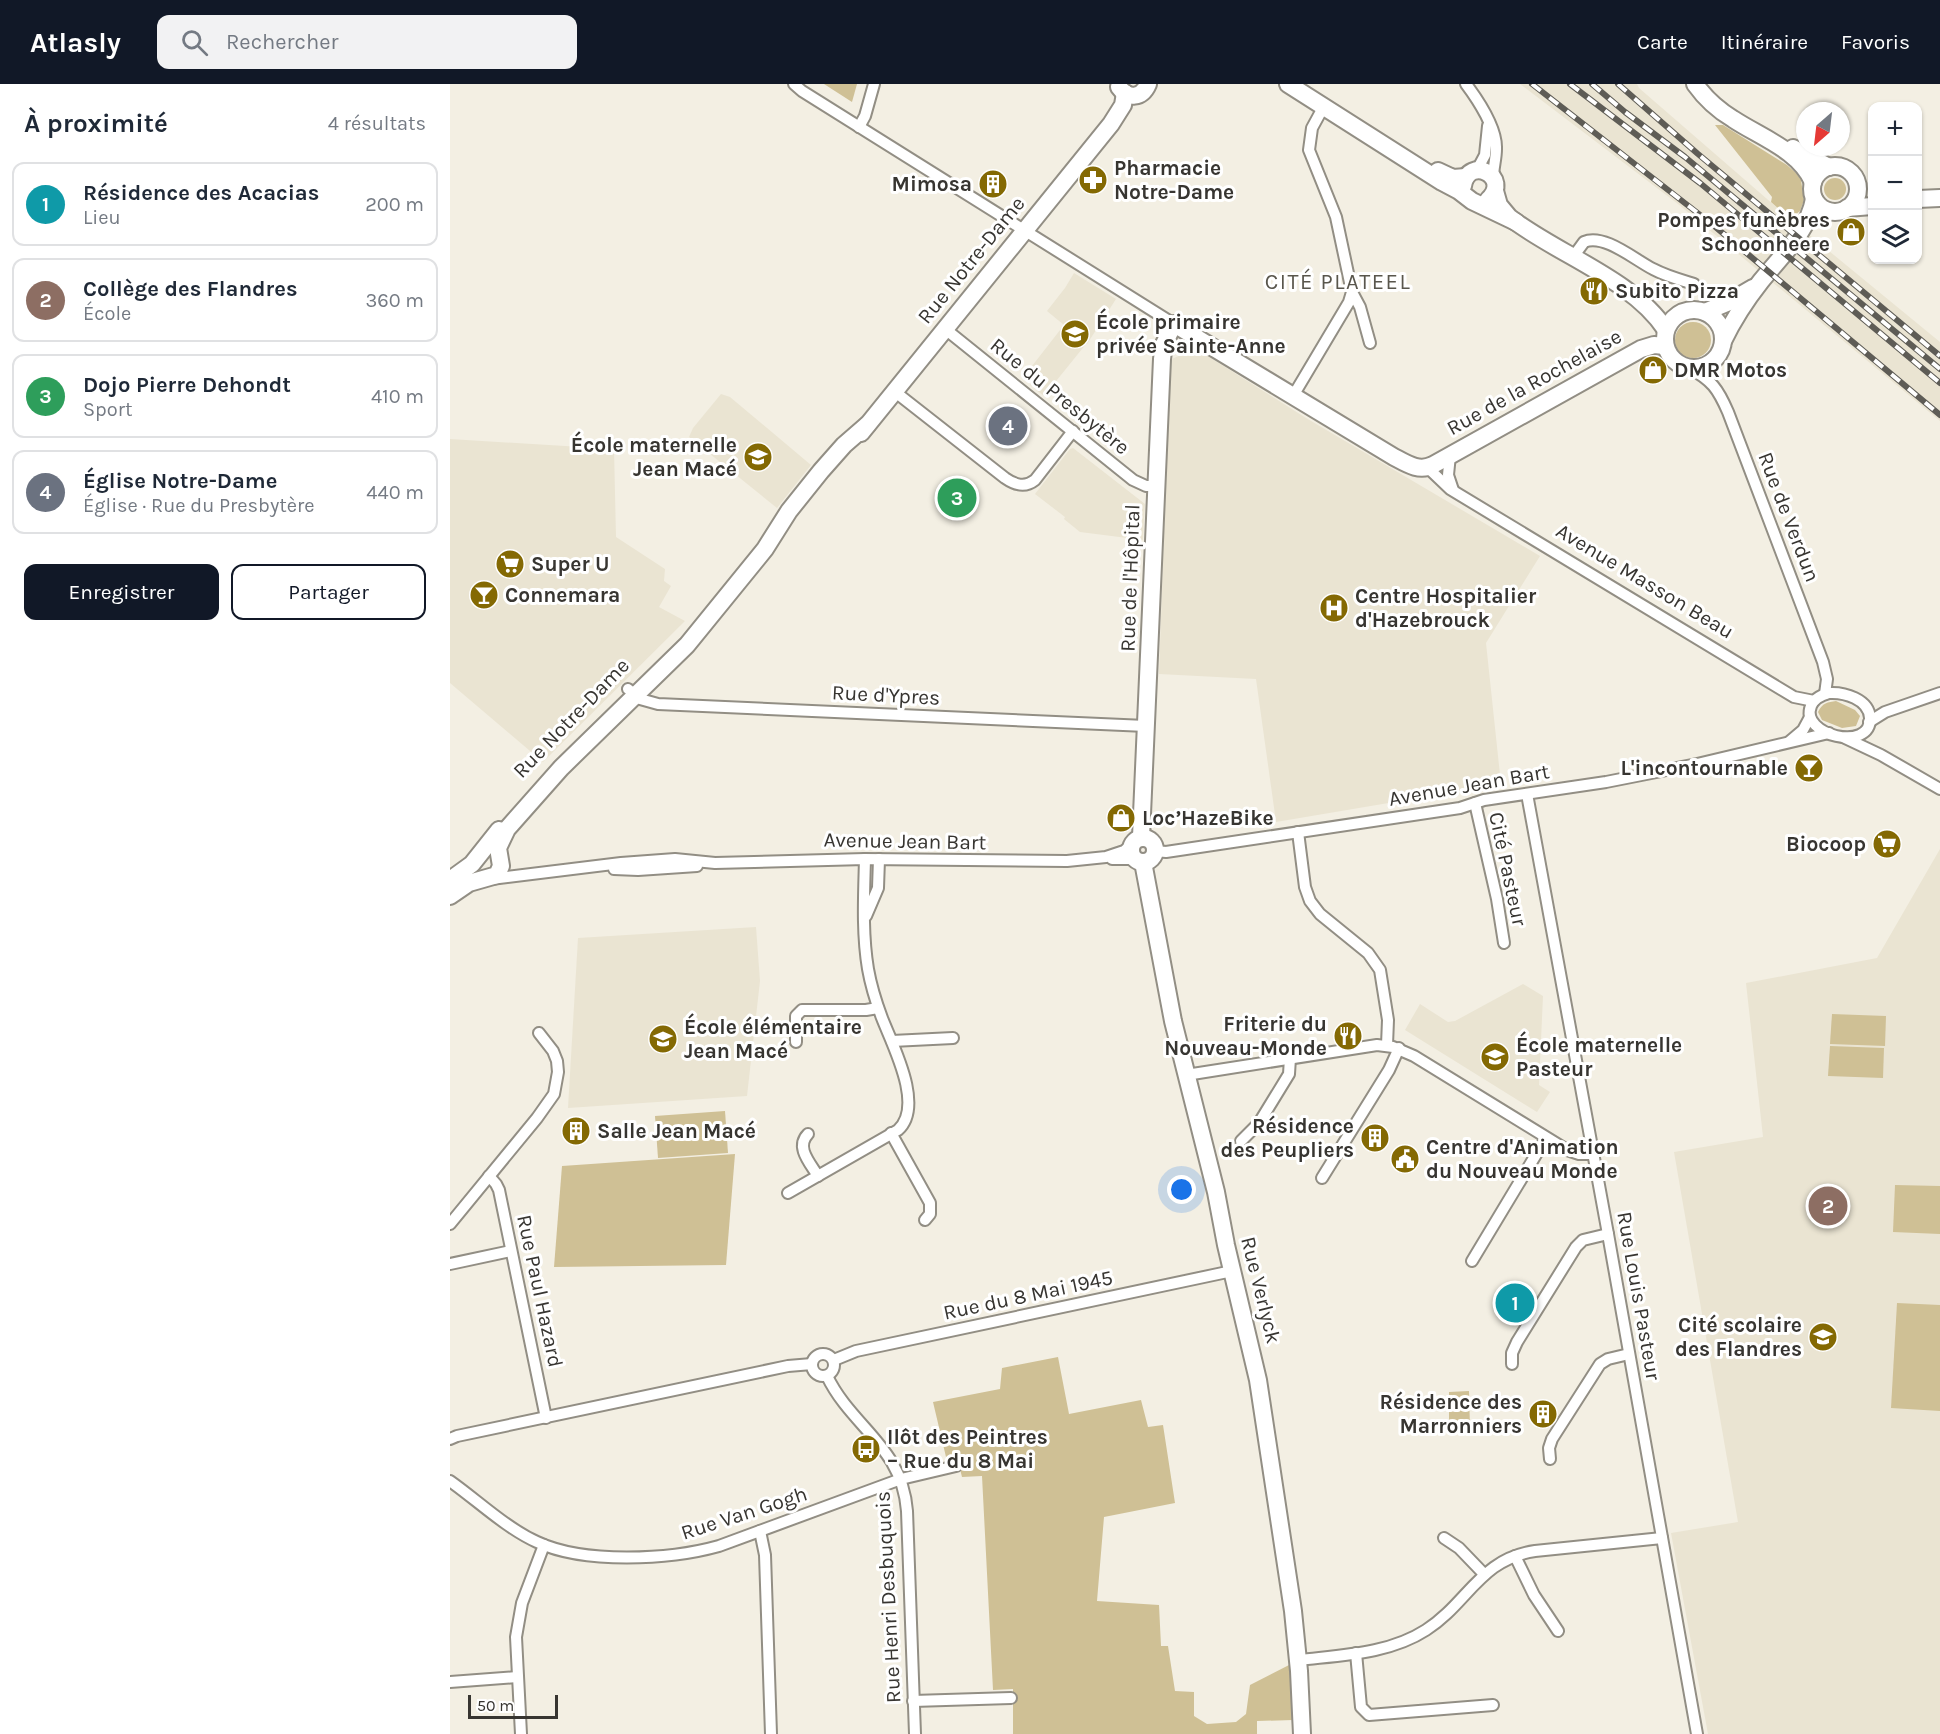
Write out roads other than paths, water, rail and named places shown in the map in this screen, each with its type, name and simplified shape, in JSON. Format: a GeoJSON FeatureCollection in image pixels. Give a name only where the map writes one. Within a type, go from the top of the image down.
{"type":"FeatureCollection","features":[{"type":"Feature","properties":{"kind":"main road"},"geometry":{"type":"LineString","coordinates":[[1288,84],[1470,199],[1516,222],[1621,286],[1659,304],[1705,312],[1719,325],[1723,341]]}},
{"type":"Feature","properties":{"kind":"main road"},"geometry":{"type":"LineString","coordinates":[[1304,84],[1444,175],[1453,178],[1486,172],[1494,185],[1501,208],[1516,222]]}},
{"type":"Feature","properties":{"kind":"main road"},"geometry":{"type":"LineString","coordinates":[[1695,84],[1707,99],[1726,114],[1795,159],[1806,170],[1813,182]]}},
{"type":"Feature","properties":{"kind":"main road"},"geometry":{"type":"LineString","coordinates":[[1706,84],[1731,109],[1829,167]]}},
{"type":"Feature","properties":{"kind":"main road","name":"Rue Notre-Dame"},"geometry":{"type":"LineString","coordinates":[[450,880],[468,867],[479,855],[567,750],[631,692],[681,651],[765,549],[809,502],[944,328],[1111,124],[1129,108],[1132,89]]}},
{"type":"Feature","properties":{"kind":"main road"},"geometry":{"type":"LineString","coordinates":[[1804,228],[1842,210],[1865,188],[1847,170],[1837,166],[1829,167],[1818,173],[1813,182],[1814,199],[1824,209],[1842,210],[1868,207]]}},
{"type":"Feature","properties":{"kind":"main road"},"geometry":{"type":"LineString","coordinates":[[1470,199],[1463,186],[1471,174]]}},
{"type":"Feature","properties":{"kind":"main road"},"geometry":{"type":"LineString","coordinates":[[1470,199],[1488,201],[1494,185]]}},
{"type":"Feature","properties":{"kind":"main road"},"geometry":{"type":"LineString","coordinates":[[1922,199],[1940,198]]}},
{"type":"Feature","properties":{"kind":"main road"},"geometry":{"type":"LineString","coordinates":[[1621,286],[1651,311],[1674,361],[1689,368],[1710,363],[1720,352],[1733,322],[1759,284],[1804,228],[1814,199]]}},
{"type":"Feature","properties":{"kind":"main road"},"geometry":{"type":"LineString","coordinates":[[1705,312],[1735,299],[1759,284]]}},
{"type":"Feature","properties":{"kind":"main road"},"geometry":{"type":"LineString","coordinates":[[1665,338],[1672,319],[1686,310]]}},
{"type":"Feature","properties":{"kind":"main road","name":"Avenue Masson Beau"},"geometry":{"type":"LineString","coordinates":[[1174,324],[1400,461],[1416,468],[1428,468]]}},
{"type":"Feature","properties":{"kind":"main road","name":"Rue de l'Hôpital"},"geometry":{"type":"LineString","coordinates":[[1141,851],[1163,354],[1166,339],[1174,324]]}},
{"type":"Feature","properties":{"kind":"main road","name":"Rue de la Rochelaise"},"geometry":{"type":"LineString","coordinates":[[1428,468],[1637,351],[1665,338]]}},
{"type":"Feature","properties":{"kind":"main road","name":"Rue Notre-Dame"},"geometry":{"type":"LineString","coordinates":[[488,879],[498,874],[500,860],[498,848],[507,829],[631,692]]}},
{"type":"Feature","properties":{"kind":"main road","name":"Rue Verlyck"},"geometry":{"type":"LineString","coordinates":[[1141,851],[1168,999],[1214,1185],[1258,1380],[1293,1611],[1299,1660],[1302,1734]]}},
{"type":"Feature","properties":{"kind":"main road"},"geometry":{"type":"LineString","coordinates":[[479,855],[488,852],[500,860]]}},
{"type":"Feature","properties":{"kind":"main road"},"geometry":{"type":"LineString","coordinates":[[450,896],[469,884],[488,879]]}},
{"type":"Feature","properties":{"kind":"street","name":"Avenue Masson Beau"},"geometry":{"type":"LineString","coordinates":[[794,84],[802,92],[1174,324]]}},
{"type":"Feature","properties":{"kind":"street"},"geometry":{"type":"LineString","coordinates":[[859,127],[865,116],[874,84]]}},
{"type":"Feature","properties":{"kind":"street"},"geometry":{"type":"LineString","coordinates":[[1466,84],[1480,105],[1496,141],[1494,185]]}},
{"type":"Feature","properties":{"kind":"street"},"geometry":{"type":"LineString","coordinates":[[1324,106],[1310,134],[1309,150],[1333,208],[1352,292],[1370,343]]}},
{"type":"Feature","properties":{"kind":"street"},"geometry":{"type":"LineString","coordinates":[[1471,174],[1484,158],[1487,148],[1488,123]]}},
{"type":"Feature","properties":{"kind":"street"},"geometry":{"type":"LineString","coordinates":[[1573,257],[1584,242],[1597,240],[1609,244],[1658,271],[1694,284]]}},
{"type":"Feature","properties":{"kind":"street"},"geometry":{"type":"LineString","coordinates":[[1293,396],[1349,302],[1352,292]]}},
{"type":"Feature","properties":{"kind":"street","name":"Rue du Presbytère"},"geometry":{"type":"LineString","coordinates":[[944,328],[1133,480],[1146,486],[1156,486]]}},
{"type":"Feature","properties":{"kind":"street","name":"Rue de Verdun"},"geometry":{"type":"LineString","coordinates":[[1689,368],[1705,376],[1714,384],[1728,412],[1823,662],[1826,676],[1825,694]]}},
{"type":"Feature","properties":{"kind":"street"},"geometry":{"type":"LineString","coordinates":[[894,391],[1005,478],[1017,484],[1028,484],[1035,480],[1073,431]]}},
{"type":"Feature","properties":{"kind":"street"},"geometry":{"type":"LineString","coordinates":[[1450,455],[1448,478],[1455,493]]}},
{"type":"Feature","properties":{"kind":"street","name":"Avenue Masson Beau"},"geometry":{"type":"LineString","coordinates":[[1428,468],[1455,493],[1794,697],[1814,700]]}},
{"type":"Feature","properties":{"kind":"street","name":"Rue d'Ypres"},"geometry":{"type":"LineString","coordinates":[[631,692],[643,701],[658,704],[1146,726]]}},
{"type":"Feature","properties":{"kind":"street"},"geometry":{"type":"LineString","coordinates":[[1787,743],[1803,730],[1810,717],[1810,708],[1814,700],[1825,694],[1843,693],[1860,702],[1894,708]]}},
{"type":"Feature","properties":{"kind":"street"},"geometry":{"type":"LineString","coordinates":[[1835,735],[1855,737],[1881,714],[1940,693]]}},
{"type":"Feature","properties":{"kind":"street"},"geometry":{"type":"LineString","coordinates":[[1860,702],[1868,711],[1868,741],[1881,755]]}},
{"type":"Feature","properties":{"kind":"street"},"geometry":{"type":"LineString","coordinates":[[1810,717],[1816,726],[1881,755],[1940,789]]}},
{"type":"Feature","properties":{"kind":"street","name":"Avenue Jean Bart"},"geometry":{"type":"LineString","coordinates":[[488,879],[621,863],[675,860],[715,863],[865,859],[1058,862],[1141,851],[1166,852],[1460,808],[1475,803],[1697,765],[1787,743],[1835,735]]}},
{"type":"Feature","properties":{"kind":"street","name":"Rue Louis Pasteur"},"geometry":{"type":"LineString","coordinates":[[1527,794],[1594,1154],[1697,1734]]}},
{"type":"Feature","properties":{"kind":"street","name":"Cité Pasteur"},"geometry":{"type":"LineString","coordinates":[[1475,803],[1497,899],[1504,943]]}},
{"type":"Feature","properties":{"kind":"street"},"geometry":{"type":"LineString","coordinates":[[1298,832],[1306,892],[1312,905],[1368,953],[1380,970],[1387,1015],[1387,1045]]}},
{"type":"Feature","properties":{"kind":"street"},"geometry":{"type":"LineString","coordinates":[[788,1193],[891,1133],[903,1124],[907,1110],[905,1082],[892,1041],[878,1008],[868,971],[864,919],[865,859]]}},
{"type":"Feature","properties":{"kind":"street"},"geometry":{"type":"LineString","coordinates":[[864,919],[878,888],[879,859]]}},
{"type":"Feature","properties":{"kind":"street"},"geometry":{"type":"LineString","coordinates":[[500,860],[509,872],[517,875]]}},
{"type":"Feature","properties":{"kind":"street"},"geometry":{"type":"LineString","coordinates":[[796,1042],[796,1016],[802,1010],[878,1008]]}},
{"type":"Feature","properties":{"kind":"street"},"geometry":{"type":"LineString","coordinates":[[450,1224],[554,1094],[558,1072],[555,1056],[539,1033]]}},
{"type":"Feature","properties":{"kind":"street"},"geometry":{"type":"LineString","coordinates":[[892,1041],[953,1038]]}},
{"type":"Feature","properties":{"kind":"street"},"geometry":{"type":"LineString","coordinates":[[1186,1076],[1358,1047],[1387,1045],[1399,1048],[1573,1153],[1594,1154]]}},
{"type":"Feature","properties":{"kind":"street"},"geometry":{"type":"LineString","coordinates":[[1322,1178],[1389,1070],[1399,1048]]}},
{"type":"Feature","properties":{"kind":"street"},"geometry":{"type":"LineString","coordinates":[[1241,1141],[1259,1123],[1289,1074],[1290,1058]]}},
{"type":"Feature","properties":{"kind":"street"},"geometry":{"type":"LineString","coordinates":[[891,1133],[930,1203],[930,1214],[926,1220]]}},
{"type":"Feature","properties":{"kind":"street"},"geometry":{"type":"LineString","coordinates":[[808,1134],[803,1139],[802,1147],[818,1176]]}},
{"type":"Feature","properties":{"kind":"street"},"geometry":{"type":"LineString","coordinates":[[1472,1261],[1546,1138]]}},
{"type":"Feature","properties":{"kind":"street","name":"Rue Paul Hazard"},"geometry":{"type":"LineString","coordinates":[[489,1176],[499,1190],[546,1418]]}},
{"type":"Feature","properties":{"kind":"street"},"geometry":{"type":"LineString","coordinates":[[1512,1364],[1513,1351],[1517,1342],[1576,1247],[1583,1240],[1608,1234]]}},
{"type":"Feature","properties":{"kind":"street"},"geometry":{"type":"LineString","coordinates":[[450,1264],[511,1251]]}},
{"type":"Feature","properties":{"kind":"street","name":"Rue du 8 Mai 1945"},"geometry":{"type":"LineString","coordinates":[[834,1360],[856,1352],[1232,1271]]}},
{"type":"Feature","properties":{"kind":"street"},"geometry":{"type":"LineString","coordinates":[[822,1353],[834,1360],[834,1368],[827,1376],[816,1374],[812,1364],[816,1356],[822,1353]]}},
{"type":"Feature","properties":{"kind":"street"},"geometry":{"type":"LineString","coordinates":[[1550,1459],[1549,1448],[1552,1439],[1600,1364],[1608,1359],[1629,1354]]}},
{"type":"Feature","properties":{"kind":"street"},"geometry":{"type":"LineString","coordinates":[[452,1437],[788,1366],[812,1364]]}},
{"type":"Feature","properties":{"kind":"street","name":"Rue Henri Desbuquois"},"geometry":{"type":"LineString","coordinates":[[827,1376],[836,1392],[888,1455],[901,1479],[907,1511],[915,1734]]}},
{"type":"Feature","properties":{"kind":"street","name":"Rue Van Gogh"},"geometry":{"type":"LineString","coordinates":[[450,1481],[525,1536],[544,1545],[578,1554],[656,1557],[700,1551],[901,1479],[956,1466]]}},
{"type":"Feature","properties":{"kind":"street"},"geometry":{"type":"LineString","coordinates":[[760,1531],[765,1549],[771,1734]]}},
{"type":"Feature","properties":{"kind":"street"},"geometry":{"type":"LineString","coordinates":[[1444,1538],[1459,1548],[1485,1574]]}},
{"type":"Feature","properties":{"kind":"street"},"geometry":{"type":"LineString","coordinates":[[1299,1660],[1393,1646],[1420,1634],[1450,1611],[1497,1564],[1515,1556],[1543,1550],[1662,1538]]}},
{"type":"Feature","properties":{"kind":"street"},"geometry":{"type":"LineString","coordinates":[[521,1734],[515,1645],[518,1618],[544,1545]]}},
{"type":"Feature","properties":{"kind":"street"},"geometry":{"type":"LineString","coordinates":[[1515,1556],[1534,1595],[1558,1631]]}},
{"type":"Feature","properties":{"kind":"street"},"geometry":{"type":"LineString","coordinates":[[1356,1653],[1361,1707],[1369,1714],[1376,1716],[1493,1705]]}},
{"type":"Feature","properties":{"kind":"street"},"geometry":{"type":"LineString","coordinates":[[450,1682],[517,1677]]}},
{"type":"Feature","properties":{"kind":"street"},"geometry":{"type":"LineString","coordinates":[[913,1701],[1011,1698]]}},
{"type":"Feature","properties":{"kind":"railway"},"geometry":{"type":"LineString","coordinates":[[1532,84],[1713,225],[1940,415]]}},
{"type":"Feature","properties":{"kind":"railway"},"geometry":{"type":"LineString","coordinates":[[1570,84],[1700,183],[1940,383]]}},
{"type":"Feature","properties":{"kind":"railway"},"geometry":{"type":"LineString","coordinates":[[1592,84],[1685,157],[1940,369]]}},
{"type":"Feature","properties":{"kind":"railway"},"geometry":{"type":"LineString","coordinates":[[1618,84],[1698,154],[1940,356]]}},
{"type":"Feature","properties":{"kind":"place","name":"Pharmacie Notre-Dame"},"geometry":{"type":"Point","coordinates":[1093,180]}},
{"type":"Feature","properties":{"kind":"place","name":"Mimosa"},"geometry":{"type":"Point","coordinates":[993,184]}},
{"type":"Feature","properties":{"kind":"place","name":"Pompes funèbres Schoonheere"},"geometry":{"type":"Point","coordinates":[1851,232]}},
{"type":"Feature","properties":{"kind":"place","name":"Subito Pizza"},"geometry":{"type":"Point","coordinates":[1594,291]}},
{"type":"Feature","properties":{"kind":"place","name":"École primaire privée Sainte-Anne"},"geometry":{"type":"Point","coordinates":[1075,334]}},
{"type":"Feature","properties":{"kind":"place","name":"DMR Motos"},"geometry":{"type":"Point","coordinates":[1653,370]}},
{"type":"Feature","properties":{"kind":"place","name":"Église Notre-Dame"},"geometry":{"type":"Point","coordinates":[1008,426]}},
{"type":"Feature","properties":{"kind":"place","name":"École maternelle Jean Macé"},"geometry":{"type":"Point","coordinates":[758,457]}},
{"type":"Feature","properties":{"kind":"place","name":"Dojo Pierre Dehondt"},"geometry":{"type":"Point","coordinates":[957,498]}},
{"type":"Feature","properties":{"kind":"place","name":"Super U"},"geometry":{"type":"Point","coordinates":[510,564]}},
{"type":"Feature","properties":{"kind":"place","name":"Connemara"},"geometry":{"type":"Point","coordinates":[484,595]}},
{"type":"Feature","properties":{"kind":"place","name":"Centre Hospitalier d'Hazebrouck"},"geometry":{"type":"Point","coordinates":[1334,608]}},
{"type":"Feature","properties":{"kind":"place","name":"L'incontournable"},"geometry":{"type":"Point","coordinates":[1809,768]}},
{"type":"Feature","properties":{"kind":"place","name":"Loc’HazeBike"},"geometry":{"type":"Point","coordinates":[1121,818]}},
{"type":"Feature","properties":{"kind":"place","name":"Biocoop"},"geometry":{"type":"Point","coordinates":[1887,844]}},
{"type":"Feature","properties":{"kind":"place","name":"Friterie du Nouveau-Monde"},"geometry":{"type":"Point","coordinates":[1348,1036]}},
{"type":"Feature","properties":{"kind":"place","name":"École élémentaire Jean Macé"},"geometry":{"type":"Point","coordinates":[663,1039]}},
{"type":"Feature","properties":{"kind":"place","name":"École maternelle Pasteur"},"geometry":{"type":"Point","coordinates":[1495,1057]}},
{"type":"Feature","properties":{"kind":"place","name":"Salle Jean Macé"},"geometry":{"type":"Point","coordinates":[576,1131]}},
{"type":"Feature","properties":{"kind":"place","name":"Résidence des Peupliers"},"geometry":{"type":"Point","coordinates":[1375,1138]}},
{"type":"Feature","properties":{"kind":"place","name":"Centre d'Animation du Nouveau Monde"},"geometry":{"type":"Point","coordinates":[1405,1159]}},
{"type":"Feature","properties":{"kind":"place","name":"Collège des Flandres"},"geometry":{"type":"Point","coordinates":[1828,1206]}},
{"type":"Feature","properties":{"kind":"place","name":"Résidence des Acacias"},"geometry":{"type":"Point","coordinates":[1515,1303]}},
{"type":"Feature","properties":{"kind":"place","name":"Cité scolaire des Flandres"},"geometry":{"type":"Point","coordinates":[1823,1337]}},
{"type":"Feature","properties":{"kind":"place","name":"Résidence des Marronniers"},"geometry":{"type":"Point","coordinates":[1543,1414]}},
{"type":"Feature","properties":{"kind":"place","name":"Ilôt des Peintres – Rue du 8 Mai"},"geometry":{"type":"Point","coordinates":[866,1449]}},
{"type":"Feature","properties":{"kind":"district","name":"CITÉ PLATEEL"},"geometry":{"type":"Point","coordinates":[1338,282]}}]}
